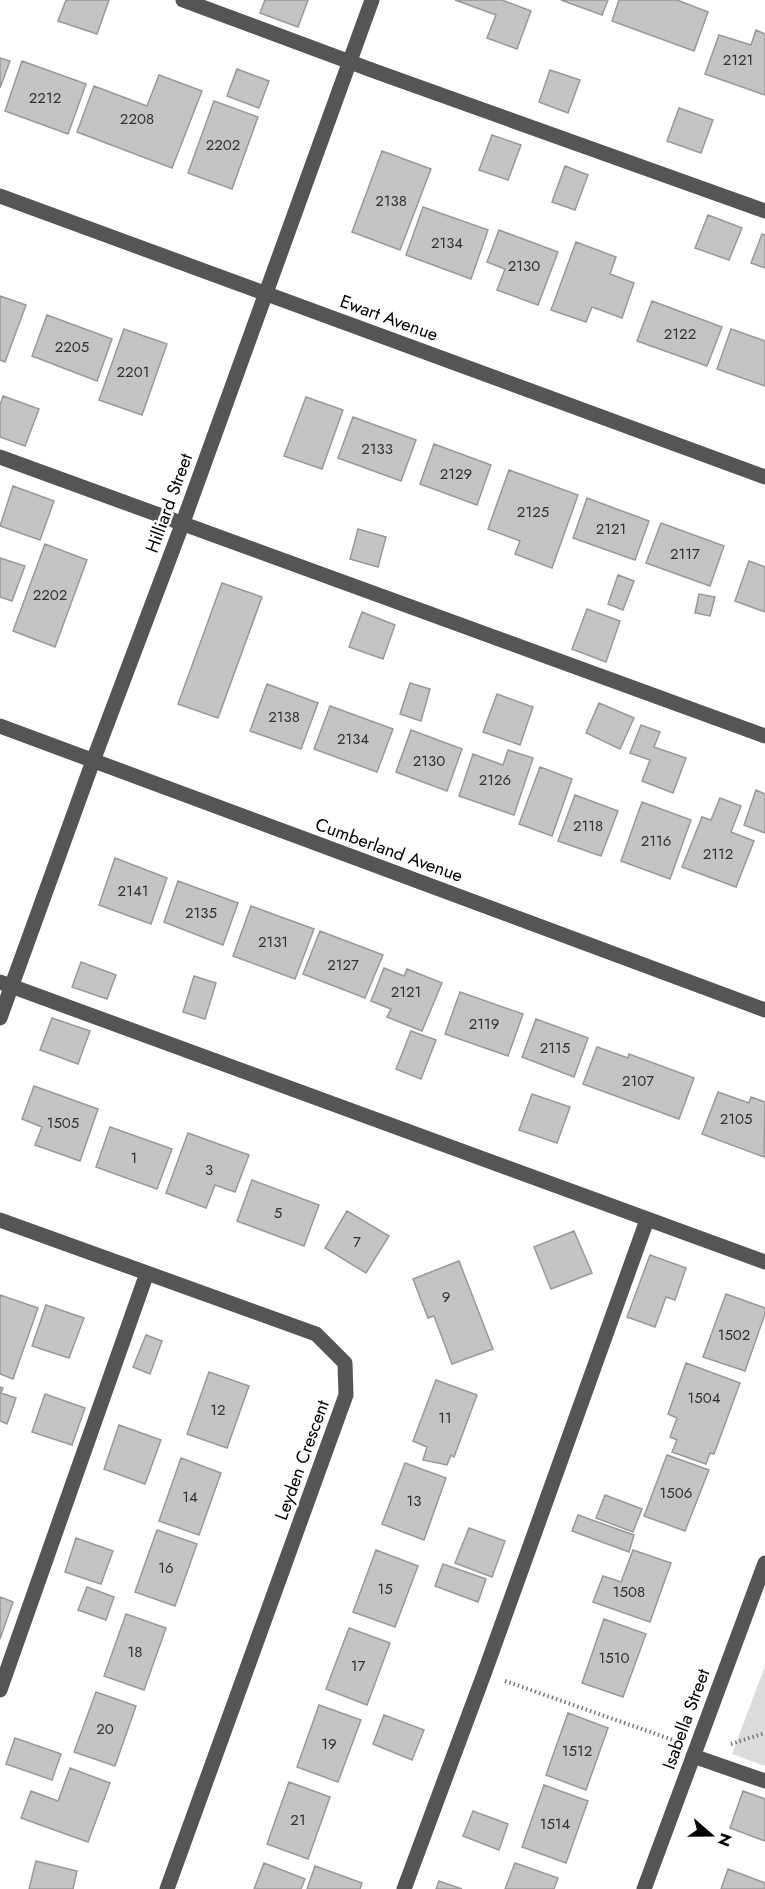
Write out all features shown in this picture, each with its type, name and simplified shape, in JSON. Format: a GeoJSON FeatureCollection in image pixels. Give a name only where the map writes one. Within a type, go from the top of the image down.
{"type":"FeatureCollection","features":[{"type":"Feature","properties":{"kind":"street"},"geometry":{"type":"LineString","coordinates":[[183,0],[351,63],[765,211]]}},
{"type":"Feature","properties":{"kind":"street","name":"Hilliard Street"},"geometry":{"type":"LineString","coordinates":[[0,1018],[6,984],[182,525],[372,0]]}},
{"type":"Feature","properties":{"kind":"street","name":"Ewart Avenue"},"geometry":{"type":"LineString","coordinates":[[0,196],[765,477]]}},
{"type":"Feature","properties":{"kind":"street"},"geometry":{"type":"LineString","coordinates":[[0,457],[765,736]]}},
{"type":"Feature","properties":{"kind":"street","name":"Cumberland Avenue"},"geometry":{"type":"LineString","coordinates":[[0,726],[765,1010]]}},
{"type":"Feature","properties":{"kind":"street"},"geometry":{"type":"LineString","coordinates":[[6,984],[765,1262]]}},
{"type":"Feature","properties":{"kind":"street","name":"Leyden Crescent"},"geometry":{"type":"LineString","coordinates":[[0,1220],[316,1334],[345,1363],[346,1395],[167,1889]]}},
{"type":"Feature","properties":{"kind":"street"},"geometry":{"type":"LineString","coordinates":[[404,1889],[647,1220]]}},
{"type":"Feature","properties":{"kind":"street"},"geometry":{"type":"LineString","coordinates":[[0,1690],[147,1273]]}},
{"type":"Feature","properties":{"kind":"street","name":"Isabella Street"},"geometry":{"type":"LineString","coordinates":[[644,1889],[765,1563]]}},
{"type":"Feature","properties":{"kind":"street"},"geometry":{"type":"LineString","coordinates":[[693,1756],[765,1781]]}},
{"type":"Feature","properties":{"kind":"path"},"geometry":{"type":"LineString","coordinates":[[484,1674],[664,1737]]}},
{"type":"Feature","properties":{"kind":"shaded area"},"geometry":{"type":"Polygon","coordinates":[[[765,1666],[765,1766],[732,1754],[765,1666]]]}},
{"type":"Feature","properties":{"kind":"building"},"geometry":{"type":"Polygon","coordinates":[[[66,0],[109,0],[97,34],[58,21],[66,0]]]}},
{"type":"Feature","properties":{"kind":"building"},"geometry":{"type":"Polygon","coordinates":[[[265,0],[308,0],[298,27],[260,13],[265,0]]]}},
{"type":"Feature","properties":{"kind":"building"},"geometry":{"type":"Polygon","coordinates":[[[455,0],[502,0],[531,11],[517,49],[487,38],[496,15],[455,0]]]}},
{"type":"Feature","properties":{"kind":"building"},"geometry":{"type":"Polygon","coordinates":[[[561,0],[608,0],[602,15],[561,0]]]}},
{"type":"Feature","properties":{"kind":"building"},"geometry":{"type":"Polygon","coordinates":[[[619,0],[677,0],[708,12],[694,51],[612,21],[619,0]]]}},
{"type":"Feature","properties":{"kind":"building"},"geometry":{"type":"Polygon","coordinates":[[[756,30],[765,34],[765,95],[705,74],[719,35],[751,45],[756,30]]]}},
{"type":"Feature","properties":{"kind":"building"},"geometry":{"type":"Polygon","coordinates":[[[0,58],[10,61],[0,88],[0,58]]]}},
{"type":"Feature","properties":{"kind":"building"},"geometry":{"type":"Polygon","coordinates":[[[22,61],[86,84],[68,134],[5,111],[22,61]]]}},
{"type":"Feature","properties":{"kind":"building"},"geometry":{"type":"Polygon","coordinates":[[[237,69],[269,81],[259,108],[227,96],[237,69]]]}},
{"type":"Feature","properties":{"kind":"building"},"geometry":{"type":"Polygon","coordinates":[[[550,70],[580,80],[568,113],[539,102],[550,70]]]}},
{"type":"Feature","properties":{"kind":"building"},"geometry":{"type":"Polygon","coordinates":[[[159,75],[202,91],[172,168],[77,132],[94,86],[147,106],[159,75]]]}},
{"type":"Feature","properties":{"kind":"building"},"geometry":{"type":"Polygon","coordinates":[[[214,101],[258,117],[232,189],[188,173],[214,101]]]}},
{"type":"Feature","properties":{"kind":"building"},"geometry":{"type":"Polygon","coordinates":[[[679,108],[713,120],[701,153],[667,141],[679,108]]]}},
{"type":"Feature","properties":{"kind":"building"},"geometry":{"type":"Polygon","coordinates":[[[492,135],[521,145],[508,180],[479,170],[492,135]]]}},
{"type":"Feature","properties":{"kind":"building"},"geometry":{"type":"Polygon","coordinates":[[[382,151],[431,169],[400,250],[352,232],[382,151]]]}},
{"type":"Feature","properties":{"kind":"building"},"geometry":{"type":"Polygon","coordinates":[[[565,166],[588,175],[575,210],[552,202],[565,166]]]}},
{"type":"Feature","properties":{"kind":"building"},"geometry":{"type":"Polygon","coordinates":[[[423,207],[488,230],[471,279],[406,255],[423,207]]]}},
{"type":"Feature","properties":{"kind":"building"},"geometry":{"type":"Polygon","coordinates":[[[708,215],[742,228],[729,260],[695,248],[708,215]]]}},
{"type":"Feature","properties":{"kind":"building"},"geometry":{"type":"Polygon","coordinates":[[[499,230],[558,252],[538,305],[497,290],[505,269],[487,262],[499,230]]]}},
{"type":"Feature","properties":{"kind":"building"},"geometry":{"type":"Polygon","coordinates":[[[762,234],[765,235],[765,268],[751,263],[762,234]]]}},
{"type":"Feature","properties":{"kind":"building"},"geometry":{"type":"Polygon","coordinates":[[[576,242],[616,257],[610,274],[634,283],[622,318],[592,307],[586,322],[551,310],[576,242]]]}},
{"type":"Feature","properties":{"kind":"building"},"geometry":{"type":"Polygon","coordinates":[[[0,296],[26,305],[5,362],[0,360],[0,296]]]}},
{"type":"Feature","properties":{"kind":"building"},"geometry":{"type":"Polygon","coordinates":[[[652,301],[722,327],[707,366],[637,341],[652,301]]]}},
{"type":"Feature","properties":{"kind":"building"},"geometry":{"type":"Polygon","coordinates":[[[47,315],[112,339],[97,381],[32,356],[47,315]]]}},
{"type":"Feature","properties":{"kind":"building"},"geometry":{"type":"Polygon","coordinates":[[[124,329],[167,344],[142,415],[99,400],[124,329]]]}},
{"type":"Feature","properties":{"kind":"building"},"geometry":{"type":"Polygon","coordinates":[[[731,329],[765,341],[765,386],[717,369],[731,329]]]}},
{"type":"Feature","properties":{"kind":"building"},"geometry":{"type":"Polygon","coordinates":[[[3,396],[39,409],[25,446],[0,437],[0,405],[3,396]]]}},
{"type":"Feature","properties":{"kind":"building"},"geometry":{"type":"Polygon","coordinates":[[[306,397],[343,410],[322,469],[284,456],[306,397]]]}},
{"type":"Feature","properties":{"kind":"building"},"geometry":{"type":"Polygon","coordinates":[[[353,417],[416,440],[401,481],[338,458],[353,417]]]}},
{"type":"Feature","properties":{"kind":"building"},"geometry":{"type":"Polygon","coordinates":[[[434,444],[491,465],[477,505],[420,484],[434,444]]]}},
{"type":"Feature","properties":{"kind":"building"},"geometry":{"type":"Polygon","coordinates":[[[509,470],[578,495],[552,568],[515,554],[520,541],[488,529],[509,470]]]}},
{"type":"Feature","properties":{"kind":"building"},"geometry":{"type":"Polygon","coordinates":[[[13,486],[54,501],[40,540],[0,526],[13,486]]]}},
{"type":"Feature","properties":{"kind":"building"},"geometry":{"type":"Polygon","coordinates":[[[587,498],[649,521],[635,560],[573,538],[587,498]]]}},
{"type":"Feature","properties":{"kind":"building"},"geometry":{"type":"Polygon","coordinates":[[[661,523],[724,546],[710,586],[646,563],[661,523]]]}},
{"type":"Feature","properties":{"kind":"building"},"geometry":{"type":"Polygon","coordinates":[[[358,529],[386,537],[378,567],[350,559],[358,529]]]}},
{"type":"Feature","properties":{"kind":"building"},"geometry":{"type":"Polygon","coordinates":[[[45,544],[87,560],[55,647],[13,631],[45,544]]]}},
{"type":"Feature","properties":{"kind":"building"},"geometry":{"type":"Polygon","coordinates":[[[0,558],[25,566],[12,601],[0,597],[0,558]]]}},
{"type":"Feature","properties":{"kind":"building"},"geometry":{"type":"Polygon","coordinates":[[[749,561],[765,567],[765,612],[735,601],[749,561]]]}},
{"type":"Feature","properties":{"kind":"building"},"geometry":{"type":"Polygon","coordinates":[[[618,575],[634,581],[623,610],[608,604],[618,575]]]}},
{"type":"Feature","properties":{"kind":"building"},"geometry":{"type":"Polygon","coordinates":[[[222,583],[262,597],[218,718],[178,704],[222,583]]]}},
{"type":"Feature","properties":{"kind":"building"},"geometry":{"type":"Polygon","coordinates":[[[699,594],[715,597],[710,616],[695,613],[699,594]]]}},
{"type":"Feature","properties":{"kind":"building"},"geometry":{"type":"Polygon","coordinates":[[[587,609],[620,621],[606,662],[572,649],[587,609]]]}},
{"type":"Feature","properties":{"kind":"building"},"geometry":{"type":"Polygon","coordinates":[[[362,612],[395,625],[383,659],[349,647],[362,612]]]}},
{"type":"Feature","properties":{"kind":"building"},"geometry":{"type":"Polygon","coordinates":[[[410,683],[430,689],[421,721],[400,714],[410,683]]]}},
{"type":"Feature","properties":{"kind":"building"},"geometry":{"type":"Polygon","coordinates":[[[267,684],[318,703],[301,749],[250,731],[267,684]]]}},
{"type":"Feature","properties":{"kind":"building"},"geometry":{"type":"Polygon","coordinates":[[[497,694],[533,707],[520,745],[483,732],[497,694]]]}},
{"type":"Feature","properties":{"kind":"building"},"geometry":{"type":"Polygon","coordinates":[[[599,703],[634,718],[620,749],[586,733],[599,703]]]}},
{"type":"Feature","properties":{"kind":"building"},"geometry":{"type":"Polygon","coordinates":[[[330,706],[393,729],[377,772],[314,749],[330,706]]]}},
{"type":"Feature","properties":{"kind":"building"},"geometry":{"type":"Polygon","coordinates":[[[641,725],[660,732],[654,747],[686,758],[673,793],[642,781],[650,760],[630,753],[641,725]]]}},
{"type":"Feature","properties":{"kind":"building"},"geometry":{"type":"Polygon","coordinates":[[[411,730],[462,749],[447,791],[396,772],[411,730]]]}},
{"type":"Feature","properties":{"kind":"building"},"geometry":{"type":"Polygon","coordinates":[[[508,750],[533,758],[514,815],[459,796],[473,754],[503,765],[508,750]]]}},
{"type":"Feature","properties":{"kind":"building"},"geometry":{"type":"Polygon","coordinates":[[[540,767],[572,779],[552,836],[519,824],[540,767]]]}},
{"type":"Feature","properties":{"kind":"building"},"geometry":{"type":"Polygon","coordinates":[[[756,790],[765,794],[765,833],[744,825],[756,790]]]}},
{"type":"Feature","properties":{"kind":"building"},"geometry":{"type":"Polygon","coordinates":[[[575,795],[618,811],[601,856],[558,841],[575,795]]]}},
{"type":"Feature","properties":{"kind":"building"},"geometry":{"type":"Polygon","coordinates":[[[720,798],[741,806],[731,832],[754,841],[736,887],[682,867],[702,817],[711,820],[720,798]]]}},
{"type":"Feature","properties":{"kind":"building"},"geometry":{"type":"Polygon","coordinates":[[[642,802],[691,820],[670,879],[621,861],[642,802]]]}},
{"type":"Feature","properties":{"kind":"building"},"geometry":{"type":"Polygon","coordinates":[[[115,858],[167,878],[151,924],[99,905],[115,858]]]}},
{"type":"Feature","properties":{"kind":"building"},"geometry":{"type":"Polygon","coordinates":[[[178,881],[238,903],[223,945],[164,922],[178,881]]]}},
{"type":"Feature","properties":{"kind":"building"},"geometry":{"type":"Polygon","coordinates":[[[251,906],[314,929],[295,979],[233,956],[251,906]]]}},
{"type":"Feature","properties":{"kind":"building"},"geometry":{"type":"Polygon","coordinates":[[[320,931],[383,955],[365,998],[303,974],[320,931]]]}},
{"type":"Feature","properties":{"kind":"building"},"geometry":{"type":"Polygon","coordinates":[[[81,962],[116,975],[107,999],[72,987],[81,962]]]}},
{"type":"Feature","properties":{"kind":"building"},"geometry":{"type":"Polygon","coordinates":[[[384,968],[404,976],[407,969],[442,983],[422,1031],[387,1017],[391,1009],[371,1001],[384,968]]]}},
{"type":"Feature","properties":{"kind":"building"},"geometry":{"type":"Polygon","coordinates":[[[194,976],[216,983],[205,1019],[183,1012],[194,976]]]}},
{"type":"Feature","properties":{"kind":"building"},"geometry":{"type":"Polygon","coordinates":[[[460,992],[523,1014],[508,1056],[445,1034],[460,992]]]}},
{"type":"Feature","properties":{"kind":"building"},"geometry":{"type":"Polygon","coordinates":[[[52,1018],[90,1031],[78,1064],[40,1050],[52,1018]]]}},
{"type":"Feature","properties":{"kind":"building"},"geometry":{"type":"Polygon","coordinates":[[[536,1019],[588,1038],[574,1077],[522,1057],[536,1019]]]}},
{"type":"Feature","properties":{"kind":"building"},"geometry":{"type":"Polygon","coordinates":[[[411,1031],[436,1040],[421,1079],[396,1069],[411,1031]]]}},
{"type":"Feature","properties":{"kind":"building"},"geometry":{"type":"Polygon","coordinates":[[[597,1047],[628,1058],[629,1054],[694,1078],[679,1119],[583,1084],[597,1047]]]}},
{"type":"Feature","properties":{"kind":"building"},"geometry":{"type":"Polygon","coordinates":[[[34,1086],[98,1109],[80,1161],[35,1145],[42,1127],[22,1119],[34,1086]]]}},
{"type":"Feature","properties":{"kind":"building"},"geometry":{"type":"Polygon","coordinates":[[[718,1092],[749,1103],[751,1097],[765,1102],[764,1157],[702,1134],[718,1092]]]}},
{"type":"Feature","properties":{"kind":"building"},"geometry":{"type":"Polygon","coordinates":[[[532,1094],[570,1107],[557,1143],[519,1130],[532,1094]]]}},
{"type":"Feature","properties":{"kind":"building"},"geometry":{"type":"Polygon","coordinates":[[[110,1127],[172,1149],[157,1189],[96,1167],[110,1127]]]}},
{"type":"Feature","properties":{"kind":"building"},"geometry":{"type":"Polygon","coordinates":[[[188,1133],[249,1155],[235,1192],[215,1185],[206,1208],[166,1193],[188,1133]]]}},
{"type":"Feature","properties":{"kind":"building"},"geometry":{"type":"Polygon","coordinates":[[[252,1180],[319,1205],[304,1246],[237,1221],[252,1180]]]}},
{"type":"Feature","properties":{"kind":"building"},"geometry":{"type":"Polygon","coordinates":[[[347,1211],[389,1236],[366,1273],[325,1248],[347,1211]]]}},
{"type":"Feature","properties":{"kind":"building"},"geometry":{"type":"Polygon","coordinates":[[[574,1231],[592,1273],[551,1289],[534,1247],[574,1231]]]}},
{"type":"Feature","properties":{"kind":"building"},"geometry":{"type":"Polygon","coordinates":[[[650,1255],[686,1268],[675,1300],[666,1297],[655,1327],[627,1317],[650,1255]]]}},
{"type":"Feature","properties":{"kind":"building"},"geometry":{"type":"Polygon","coordinates":[[[459,1261],[493,1349],[452,1364],[434,1316],[428,1318],[413,1279],[459,1261]]]}},
{"type":"Feature","properties":{"kind":"building"},"geometry":{"type":"Polygon","coordinates":[[[726,1294],[765,1308],[765,1314],[745,1371],[703,1357],[726,1294]]]}},
{"type":"Feature","properties":{"kind":"building"},"geometry":{"type":"Polygon","coordinates":[[[0,1295],[38,1308],[13,1379],[0,1374],[0,1295]]]}},
{"type":"Feature","properties":{"kind":"building"},"geometry":{"type":"Polygon","coordinates":[[[46,1305],[84,1318],[69,1358],[32,1346],[46,1305]]]}},
{"type":"Feature","properties":{"kind":"building"},"geometry":{"type":"Polygon","coordinates":[[[146,1335],[162,1341],[150,1374],[133,1367],[146,1335]]]}},
{"type":"Feature","properties":{"kind":"building"},"geometry":{"type":"Polygon","coordinates":[[[686,1363],[740,1383],[714,1454],[710,1453],[706,1464],[672,1452],[677,1440],[670,1437],[677,1418],[668,1414],[686,1363]]]}},
{"type":"Feature","properties":{"kind":"building"},"geometry":{"type":"Polygon","coordinates":[[[209,1372],[249,1386],[227,1448],[187,1434],[209,1372]]]}},
{"type":"Feature","properties":{"kind":"building"},"geometry":{"type":"Polygon","coordinates":[[[436,1380],[477,1395],[454,1457],[451,1455],[447,1465],[423,1460],[427,1447],[413,1441],[436,1380]]]}},
{"type":"Feature","properties":{"kind":"building"},"geometry":{"type":"Polygon","coordinates":[[[0,1387],[3,1388],[1,1393],[16,1398],[7,1424],[0,1421],[0,1387]]]}},
{"type":"Feature","properties":{"kind":"building"},"geometry":{"type":"Polygon","coordinates":[[[45,1394],[85,1408],[72,1445],[32,1432],[45,1394]]]}},
{"type":"Feature","properties":{"kind":"building"},"geometry":{"type":"Polygon","coordinates":[[[119,1425],[161,1440],[145,1484],[104,1469],[119,1425]]]}},
{"type":"Feature","properties":{"kind":"building"},"geometry":{"type":"Polygon","coordinates":[[[667,1455],[709,1470],[685,1531],[644,1516],[667,1455]]]}},
{"type":"Feature","properties":{"kind":"building"},"geometry":{"type":"Polygon","coordinates":[[[181,1458],[221,1473],[199,1535],[159,1521],[181,1458]]]}},
{"type":"Feature","properties":{"kind":"building"},"geometry":{"type":"Polygon","coordinates":[[[405,1463],[446,1478],[424,1540],[382,1524],[405,1463]]]}},
{"type":"Feature","properties":{"kind":"building"},"geometry":{"type":"Polygon","coordinates":[[[605,1495],[642,1509],[633,1532],[596,1518],[605,1495]]]}},
{"type":"Feature","properties":{"kind":"building"},"geometry":{"type":"Polygon","coordinates":[[[578,1515],[634,1535],[629,1552],[572,1531],[578,1515]]]}},
{"type":"Feature","properties":{"kind":"building"},"geometry":{"type":"Polygon","coordinates":[[[469,1528],[505,1541],[492,1577],[455,1563],[469,1528]]]}},
{"type":"Feature","properties":{"kind":"building"},"geometry":{"type":"Polygon","coordinates":[[[157,1530],[197,1544],[175,1606],[135,1592],[157,1530]]]}},
{"type":"Feature","properties":{"kind":"building"},"geometry":{"type":"Polygon","coordinates":[[[76,1538],[113,1551],[101,1584],[65,1572],[76,1538]]]}},
{"type":"Feature","properties":{"kind":"building"},"geometry":{"type":"Polygon","coordinates":[[[376,1550],[418,1566],[395,1627],[353,1612],[376,1550]]]}},
{"type":"Feature","properties":{"kind":"building"},"geometry":{"type":"Polygon","coordinates":[[[633,1550],[671,1563],[650,1622],[593,1602],[603,1576],[621,1582],[633,1550]]]}},
{"type":"Feature","properties":{"kind":"building"},"geometry":{"type":"Polygon","coordinates":[[[443,1564],[486,1579],[478,1602],[435,1586],[443,1564]]]}},
{"type":"Feature","properties":{"kind":"building"},"geometry":{"type":"Polygon","coordinates":[[[87,1587],[114,1597],[106,1620],[78,1610],[87,1587]]]}},
{"type":"Feature","properties":{"kind":"building"},"geometry":{"type":"Polygon","coordinates":[[[0,1597],[13,1602],[0,1639],[0,1597]]]}},
{"type":"Feature","properties":{"kind":"building"},"geometry":{"type":"Polygon","coordinates":[[[126,1614],[166,1628],[144,1690],[104,1676],[126,1614]]]}},
{"type":"Feature","properties":{"kind":"building"},"geometry":{"type":"Polygon","coordinates":[[[604,1619],[646,1634],[623,1697],[582,1683],[604,1619]]]}},
{"type":"Feature","properties":{"kind":"building"},"geometry":{"type":"Polygon","coordinates":[[[349,1628],[390,1643],[367,1705],[326,1689],[349,1628]]]}},
{"type":"Feature","properties":{"kind":"building"},"geometry":{"type":"Polygon","coordinates":[[[96,1692],[136,1706],[115,1766],[74,1752],[96,1692]]]}},
{"type":"Feature","properties":{"kind":"building"},"geometry":{"type":"Polygon","coordinates":[[[319,1705],[361,1720],[338,1782],[297,1767],[319,1705]]]}},
{"type":"Feature","properties":{"kind":"building"},"geometry":{"type":"Polygon","coordinates":[[[568,1713],[608,1728],[586,1790],[546,1775],[568,1713]]]}},
{"type":"Feature","properties":{"kind":"building"},"geometry":{"type":"Polygon","coordinates":[[[384,1715],[424,1730],[412,1760],[373,1744],[384,1715]]]}},
{"type":"Feature","properties":{"kind":"building"},"geometry":{"type":"Polygon","coordinates":[[[15,1738],[61,1754],[52,1780],[6,1764],[15,1738]]]}},
{"type":"Feature","properties":{"kind":"building"},"geometry":{"type":"Polygon","coordinates":[[[70,1768],[110,1783],[88,1842],[21,1818],[31,1791],[58,1801],[70,1768]]]}},
{"type":"Feature","properties":{"kind":"building"},"geometry":{"type":"Polygon","coordinates":[[[289,1782],[330,1797],[308,1859],[267,1844],[289,1782]]]}},
{"type":"Feature","properties":{"kind":"building"},"geometry":{"type":"Polygon","coordinates":[[[544,1785],[588,1801],[566,1863],[522,1847],[544,1785]]]}},
{"type":"Feature","properties":{"kind":"building"},"geometry":{"type":"Polygon","coordinates":[[[743,1791],[765,1799],[765,1841],[730,1828],[743,1791]]]}},
{"type":"Feature","properties":{"kind":"building"},"geometry":{"type":"Polygon","coordinates":[[[473,1811],[508,1824],[499,1850],[463,1836],[473,1811]]]}},
{"type":"Feature","properties":{"kind":"building"},"geometry":{"type":"Polygon","coordinates":[[[36,1861],[77,1871],[73,1889],[29,1889],[36,1861]]]}},
{"type":"Feature","properties":{"kind":"building"},"geometry":{"type":"Polygon","coordinates":[[[264,1863],[305,1879],[301,1889],[254,1889],[264,1863]]]}},
{"type":"Feature","properties":{"kind":"building"},"geometry":{"type":"Polygon","coordinates":[[[515,1863],[558,1878],[554,1889],[505,1889],[515,1863]]]}},
{"type":"Feature","properties":{"kind":"building"},"geometry":{"type":"Polygon","coordinates":[[[315,1866],[362,1883],[360,1889],[307,1889],[315,1866]]]}},
{"type":"Feature","properties":{"kind":"building"},"geometry":{"type":"Polygon","coordinates":[[[728,1869],[765,1883],[765,1889],[721,1889],[728,1869]]]}},
{"type":"Feature","properties":{"kind":"building"},"geometry":{"type":"Polygon","coordinates":[[[439,1881],[462,1889],[436,1889],[439,1881]]]}}]}
